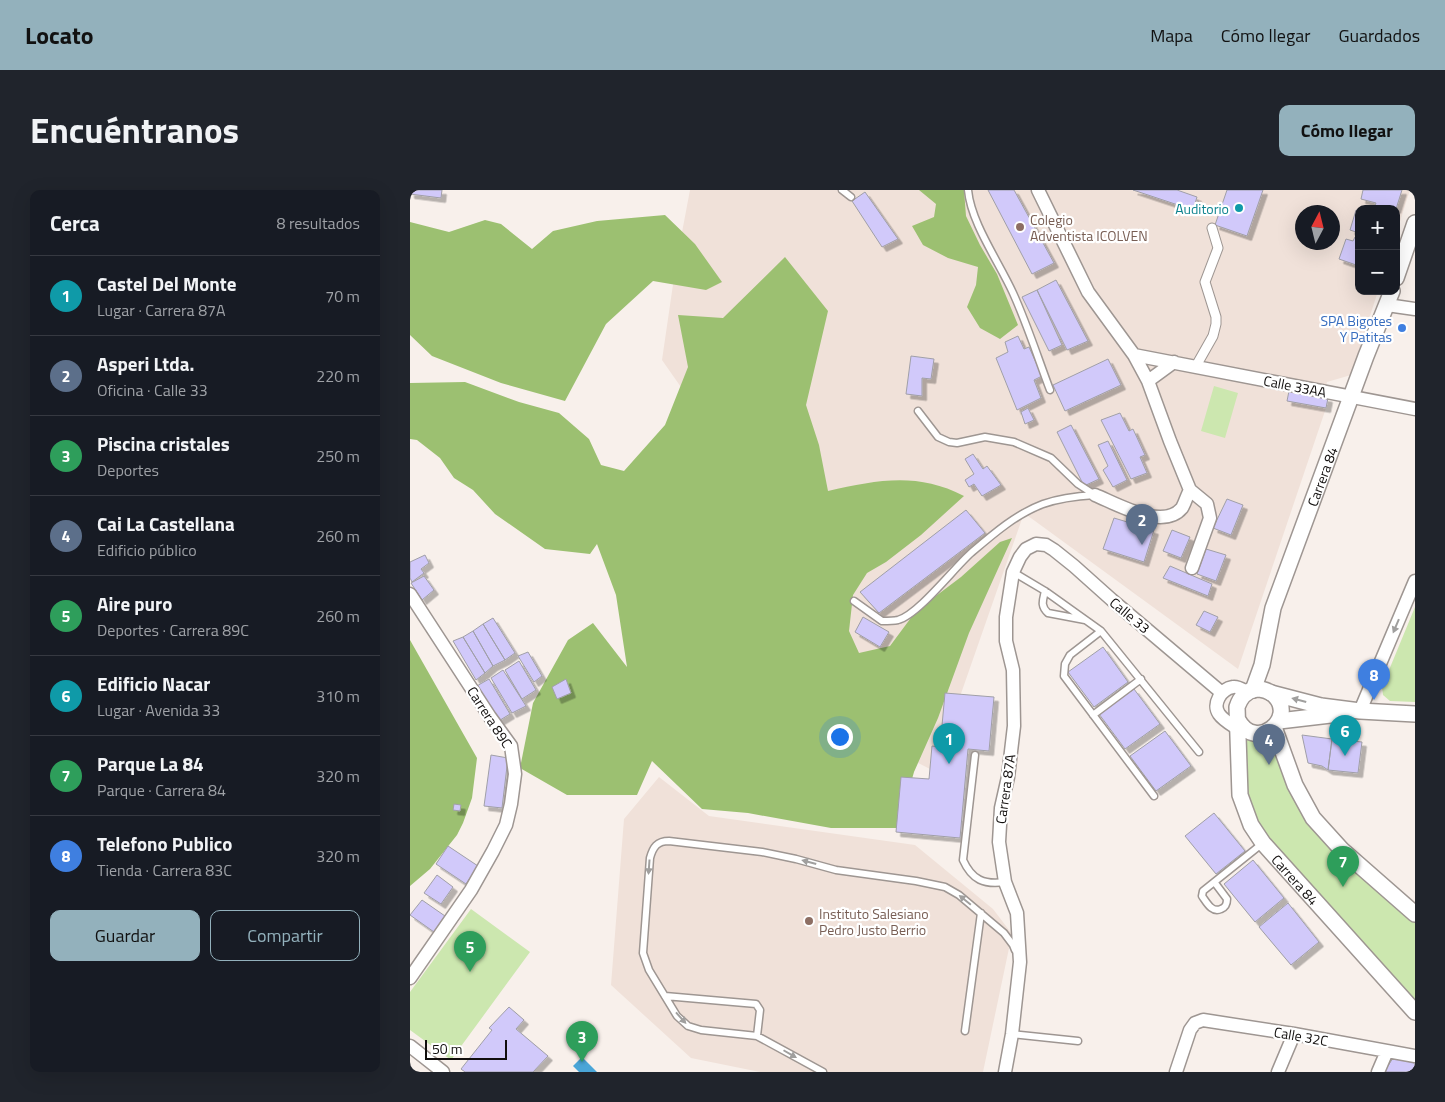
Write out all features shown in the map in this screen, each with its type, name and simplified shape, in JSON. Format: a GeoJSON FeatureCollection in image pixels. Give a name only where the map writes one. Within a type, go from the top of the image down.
{"type":"FeatureCollection","features":[{"type":"Feature","properties":{"kind":"street"},"geometry":{"type":"LineString","coordinates":[[1038,190],[1088,292],[1134,356],[1148,382],[1190,490],[1207,504],[1210,518],[1192,568]]}},
{"type":"Feature","properties":{"kind":"street"},"geometry":{"type":"LineString","coordinates":[[1400,266],[1415,223]]}},
{"type":"Feature","properties":{"kind":"street"},"geometry":{"type":"LineString","coordinates":[[1196,366],[1214,336],[1216,324],[1216,317],[1205,282],[1218,248],[1212,228]]}},
{"type":"Feature","properties":{"kind":"street"},"geometry":{"type":"LineString","coordinates":[[1389,298],[1415,309]]}},
{"type":"Feature","properties":{"kind":"street","name":"Carrera 84"},"geometry":{"type":"LineString","coordinates":[[1259,691],[1273,608],[1389,298]]}},
{"type":"Feature","properties":{"kind":"street","name":"Calle 33AA"},"geometry":{"type":"LineString","coordinates":[[1134,356],[1196,366],[1415,409]]}},
{"type":"Feature","properties":{"kind":"street"},"geometry":{"type":"LineString","coordinates":[[1148,382],[1174,362]]}},
{"type":"Feature","properties":{"kind":"street"},"geometry":{"type":"LineString","coordinates":[[1096,495],[1141,514],[1156,517],[1169,516],[1182,508],[1190,490]]}},
{"type":"Feature","properties":{"kind":"street","name":"Carrera 87A"},"geometry":{"type":"LineString","coordinates":[[1005,1072],[1012,1034],[1020,962],[1016,913],[1005,882],[999,842],[1001,808],[1008,777],[1014,726],[1013,670],[1006,641],[1006,617],[1013,572],[1026,549],[1036,544]]}},
{"type":"Feature","properties":{"kind":"street","name":"Calle 33"},"geometry":{"type":"LineString","coordinates":[[1036,544],[1046,545],[1074,566],[1222,693]]}},
{"type":"Feature","properties":{"kind":"street"},"geometry":{"type":"LineString","coordinates":[[1360,711],[1415,581]]}},
{"type":"Feature","properties":{"kind":"street","name":"Carrera 89C"},"geometry":{"type":"LineString","coordinates":[[410,594],[490,717],[512,746],[515,774],[506,825],[471,890],[410,978]]}},
{"type":"Feature","properties":{"kind":"street"},"geometry":{"type":"LineString","coordinates":[[1360,711],[1277,724],[1264,733],[1254,733],[1220,716],[1217,702],[1222,693],[1233,687],[1238,687],[1321,706],[1360,711],[1415,714]]}},
{"type":"Feature","properties":{"kind":"street"},"geometry":{"type":"LineString","coordinates":[[1259,691],[1279,703],[1281,709],[1277,724],[1295,785],[1313,818],[1342,850],[1415,914]]}},
{"type":"Feature","properties":{"kind":"street"},"geometry":{"type":"LineString","coordinates":[[1238,724],[1237,707],[1239,701],[1259,691]]}},
{"type":"Feature","properties":{"kind":"street","name":"Carrera 84"},"geometry":{"type":"LineString","coordinates":[[1238,724],[1240,795],[1251,825],[1263,843],[1415,1012]]}},
{"type":"Feature","properties":{"kind":"street","name":"Calle 32C"},"geometry":{"type":"LineString","coordinates":[[1176,1072],[1190,1030],[1195,1023],[1203,1020],[1415,1056]]}},
{"type":"Feature","properties":{"kind":"street"},"geometry":{"type":"LineString","coordinates":[[1278,1072],[1294,1034]]}},
{"type":"Feature","properties":{"kind":"street"},"geometry":{"type":"LineString","coordinates":[[410,1046],[443,1072]]}},
{"type":"Feature","properties":{"kind":"street"},"geometry":{"type":"LineString","coordinates":[[1378,1072],[1387,1051]]}},
{"type":"Feature","properties":{"kind":"lane"},"geometry":{"type":"LineString","coordinates":[[842,190],[851,197]]}},
{"type":"Feature","properties":{"kind":"lane"},"geometry":{"type":"LineString","coordinates":[[968,190],[976,219],[986,243],[1014,294],[1050,390]]}},
{"type":"Feature","properties":{"kind":"lane"},"geometry":{"type":"LineString","coordinates":[[918,411],[938,437],[949,442],[958,443],[985,437],[1014,442],[1052,458],[1078,484],[1096,495]]}},
{"type":"Feature","properties":{"kind":"lane"},"geometry":{"type":"LineString","coordinates":[[854,601],[882,622],[899,620],[938,588],[970,554],[1024,512],[1044,503],[1071,497],[1096,495]]}},
{"type":"Feature","properties":{"kind":"lane"},"geometry":{"type":"LineString","coordinates":[[1013,572],[1054,597],[1101,631],[1199,752]]}},
{"type":"Feature","properties":{"kind":"lane"},"geometry":{"type":"LineString","coordinates":[[1045,591],[1042,601],[1043,609],[1048,613],[1086,620]]}},
{"type":"Feature","properties":{"kind":"lane"},"geometry":{"type":"LineString","coordinates":[[1101,631],[1070,655],[1065,664],[1064,676],[1154,796]]}},
{"type":"Feature","properties":{"kind":"lane"},"geometry":{"type":"LineString","coordinates":[[1093,715],[1141,679]]}},
{"type":"Feature","properties":{"kind":"lane"},"geometry":{"type":"LineString","coordinates":[[975,755],[963,860],[971,874],[980,880],[991,884],[1005,882]]}},
{"type":"Feature","properties":{"kind":"lane"},"geometry":{"type":"LineString","coordinates":[[822,1072],[757,1036],[700,1030],[688,1026],[678,1016],[649,970],[643,953],[650,858],[653,848],[657,844],[663,841],[762,852],[836,870],[945,887],[959,895],[1004,933],[1013,945],[1020,962]]}},
{"type":"Feature","properties":{"kind":"lane"},"geometry":{"type":"LineString","coordinates":[[1215,883],[1227,899],[1224,908],[1218,910],[1211,909],[1202,896],[1203,891],[1263,843]]}},
{"type":"Feature","properties":{"kind":"lane"},"geometry":{"type":"LineString","coordinates":[[966,1031],[981,913]]}},
{"type":"Feature","properties":{"kind":"lane"},"geometry":{"type":"LineString","coordinates":[[665,996],[756,1004],[760,1010],[757,1036]]}},
{"type":"Feature","properties":{"kind":"lane"},"geometry":{"type":"LineString","coordinates":[[1012,1034],[1078,1041]]}},
{"type":"Feature","properties":{"kind":"shaded area"},"geometry":{"type":"Polygon","coordinates":[[[690,190],[1410,190],[1400,221],[1400,205],[1355,205],[1355,295],[1377,295],[1351,375],[1327,382],[1323,397],[1328,398],[1326,408],[1238,669],[1024,513],[934,771],[855,731],[704,420],[662,360],[676,264],[690,190]]]}},
{"type":"Feature","properties":{"kind":"shaded area","name":"Instituto Salesiano Pedro Justo Berrio"},"geometry":{"type":"Polygon","coordinates":[[[659,777],[709,816],[915,845],[993,909],[1012,934],[983,1072],[760,1072],[691,1058],[611,985],[624,819],[659,777]]]}},
{"type":"Feature","properties":{"kind":"green space"},"geometry":{"type":"Polygon","coordinates":[[[919,190],[964,190],[966,216],[997,274],[1018,325],[1000,339],[980,328],[967,307],[976,285],[978,267],[948,258],[923,245],[912,226],[934,217],[936,204],[919,190]]]}},
{"type":"Feature","properties":{"kind":"green space"},"geometry":{"type":"Polygon","coordinates":[[[665,215],[695,244],[722,282],[706,290],[653,281],[606,324],[565,401],[501,383],[432,356],[410,335],[410,222],[449,232],[485,220],[501,224],[532,249],[553,231],[597,221],[665,215]]]}},
{"type":"Feature","properties":{"kind":"green space"},"geometry":{"type":"Polygon","coordinates":[[[785,257],[828,311],[806,405],[819,445],[828,491],[881,481],[897,480],[913,481],[947,488],[964,496],[921,535],[886,562],[867,573],[853,595],[849,631],[859,653],[890,646],[916,611],[961,577],[1000,542],[1012,538],[969,633],[938,718],[914,772],[898,828],[831,828],[748,813],[702,809],[652,761],[637,795],[567,795],[520,768],[533,703],[568,640],[593,623],[627,667],[616,595],[597,544],[590,554],[545,549],[495,514],[473,490],[454,478],[440,458],[417,440],[410,439],[410,383],[465,382],[519,402],[559,413],[589,439],[601,465],[624,471],[665,425],[688,367],[678,315],[723,318],[785,257]]]}},
{"type":"Feature","properties":{"kind":"green space"},"geometry":{"type":"Polygon","coordinates":[[[1214,386],[1238,393],[1225,438],[1201,431],[1214,386]]]}},
{"type":"Feature","properties":{"kind":"green space"},"geometry":{"type":"Polygon","coordinates":[[[1415,607],[1415,702],[1390,701],[1383,695],[1382,687],[1415,607]]]}},
{"type":"Feature","properties":{"kind":"green space"},"geometry":{"type":"Polygon","coordinates":[[[410,640],[477,758],[472,798],[457,835],[430,869],[410,886],[410,640]]]}},
{"type":"Feature","properties":{"kind":"green space"},"geometry":{"type":"Polygon","coordinates":[[[1274,727],[1313,818],[1415,914],[1415,1012],[1245,812],[1244,728],[1274,727]]]}},
{"type":"Feature","properties":{"kind":"green space"},"geometry":{"type":"Polygon","coordinates":[[[471,909],[530,952],[451,1060],[410,1030],[410,992],[471,909]]]}},
{"type":"Feature","properties":{"kind":"water"},"geometry":{"type":"Polygon","coordinates":[[[582,1057],[597,1072],[579,1072],[573,1066],[582,1057]]]}},
{"type":"Feature","properties":{"kind":"building"},"geometry":{"type":"Polygon","coordinates":[[[410,190],[442,190],[441,198],[410,194],[410,190]]]}},
{"type":"Feature","properties":{"kind":"building","name":"Colegio Adventista ICOLVEN"},"geometry":{"type":"Polygon","coordinates":[[[988,190],[1014,190],[1054,263],[1032,274],[988,190]]]}},
{"type":"Feature","properties":{"kind":"building"},"geometry":{"type":"Polygon","coordinates":[[[1133,190],[1177,190],[1197,197],[1193,210],[1133,190]]]}},
{"type":"Feature","properties":{"kind":"building","name":"Auditorio"},"geometry":{"type":"Polygon","coordinates":[[[1227,190],[1263,190],[1247,236],[1215,225],[1227,190]]]}},
{"type":"Feature","properties":{"kind":"building"},"geometry":{"type":"Polygon","coordinates":[[[1363,190],[1402,190],[1397,205],[1375,205],[1376,203],[1361,199],[1363,190]]]}},
{"type":"Feature","properties":{"kind":"building"},"geometry":{"type":"Polygon","coordinates":[[[865,192],[898,239],[882,247],[852,201],[865,192]]]}},
{"type":"Feature","properties":{"kind":"building"},"geometry":{"type":"Polygon","coordinates":[[[1355,213],[1355,232],[1350,230],[1355,213]]]}},
{"type":"Feature","properties":{"kind":"building"},"geometry":{"type":"Polygon","coordinates":[[[1355,237],[1355,265],[1339,259],[1346,239],[1353,241],[1355,237]]]}},
{"type":"Feature","properties":{"kind":"building"},"geometry":{"type":"Polygon","coordinates":[[[1056,280],[1088,341],[1067,350],[1037,290],[1056,280]]]}},
{"type":"Feature","properties":{"kind":"building"},"geometry":{"type":"Polygon","coordinates":[[[1037,290],[1062,345],[1049,351],[1022,297],[1037,290]]]}},
{"type":"Feature","properties":{"kind":"building"},"geometry":{"type":"Polygon","coordinates":[[[1018,336],[1024,349],[1029,347],[1042,376],[1034,380],[1041,398],[1017,410],[996,358],[1008,352],[1005,342],[1018,336]]]}},
{"type":"Feature","properties":{"kind":"building"},"geometry":{"type":"Polygon","coordinates":[[[911,356],[934,359],[931,379],[922,378],[922,396],[906,394],[911,356]]]}},
{"type":"Feature","properties":{"kind":"building"},"geometry":{"type":"Polygon","coordinates":[[[1108,359],[1121,385],[1065,411],[1053,385],[1108,359]]]}},
{"type":"Feature","properties":{"kind":"building"},"geometry":{"type":"Polygon","coordinates":[[[1289,391],[1328,398],[1326,408],[1287,401],[1289,391]]]}},
{"type":"Feature","properties":{"kind":"building"},"geometry":{"type":"Polygon","coordinates":[[[1028,408],[1034,420],[1025,424],[1021,412],[1028,408]]]}},
{"type":"Feature","properties":{"kind":"building"},"geometry":{"type":"Polygon","coordinates":[[[1120,413],[1129,431],[1133,429],[1145,455],[1140,457],[1147,473],[1131,479],[1101,420],[1120,413]]]}},
{"type":"Feature","properties":{"kind":"building"},"geometry":{"type":"Polygon","coordinates":[[[1071,425],[1099,479],[1084,486],[1057,432],[1071,425]]]}},
{"type":"Feature","properties":{"kind":"building"},"geometry":{"type":"Polygon","coordinates":[[[1108,441],[1127,480],[1113,487],[1103,470],[1108,466],[1098,445],[1108,441]]]}},
{"type":"Feature","properties":{"kind":"building"},"geometry":{"type":"Polygon","coordinates":[[[973,454],[983,469],[987,466],[1001,485],[982,496],[974,484],[969,487],[965,480],[974,474],[965,459],[973,454]]]}},
{"type":"Feature","properties":{"kind":"building"},"geometry":{"type":"Polygon","coordinates":[[[1227,499],[1243,505],[1231,535],[1213,528],[1227,499]]]}},
{"type":"Feature","properties":{"kind":"building"},"geometry":{"type":"Polygon","coordinates":[[[966,510],[985,533],[879,613],[860,592],[966,510]]]}},
{"type":"Feature","properties":{"kind":"building"},"geometry":{"type":"Polygon","coordinates":[[[1114,518],[1154,530],[1144,562],[1103,549],[1114,518]]]}},
{"type":"Feature","properties":{"kind":"building"},"geometry":{"type":"Polygon","coordinates":[[[1172,530],[1190,537],[1181,558],[1163,551],[1172,530]]]}},
{"type":"Feature","properties":{"kind":"building"},"geometry":{"type":"Polygon","coordinates":[[[1206,549],[1226,555],[1216,581],[1197,574],[1206,549]]]}},
{"type":"Feature","properties":{"kind":"building"},"geometry":{"type":"Polygon","coordinates":[[[425,555],[429,563],[421,569],[424,573],[412,582],[410,578],[410,562],[425,555]]]}},
{"type":"Feature","properties":{"kind":"building"},"geometry":{"type":"Polygon","coordinates":[[[1170,566],[1212,584],[1208,596],[1163,578],[1170,566]]]}},
{"type":"Feature","properties":{"kind":"building"},"geometry":{"type":"Polygon","coordinates":[[[424,576],[434,590],[422,600],[411,583],[424,576]]]}},
{"type":"Feature","properties":{"kind":"building"},"geometry":{"type":"Polygon","coordinates":[[[1204,611],[1218,617],[1210,632],[1196,625],[1204,611]]]}},
{"type":"Feature","properties":{"kind":"building"},"geometry":{"type":"Polygon","coordinates":[[[863,617],[889,632],[880,647],[855,632],[863,617]]]}},
{"type":"Feature","properties":{"kind":"building"},"geometry":{"type":"Polygon","coordinates":[[[493,618],[515,653],[505,660],[483,624],[493,618]]]}},
{"type":"Feature","properties":{"kind":"building"},"geometry":{"type":"Polygon","coordinates":[[[483,624],[505,660],[493,666],[473,631],[483,624]]]}},
{"type":"Feature","properties":{"kind":"building"},"geometry":{"type":"Polygon","coordinates":[[[473,631],[493,666],[485,673],[463,637],[473,631]]]}},
{"type":"Feature","properties":{"kind":"building"},"geometry":{"type":"Polygon","coordinates":[[[463,637],[485,673],[476,680],[453,641],[463,637]]]}},
{"type":"Feature","properties":{"kind":"building"},"geometry":{"type":"Polygon","coordinates":[[[1103,647],[1128,682],[1094,707],[1068,672],[1103,647]]]}},
{"type":"Feature","properties":{"kind":"building"},"geometry":{"type":"Polygon","coordinates":[[[528,652],[542,676],[534,682],[518,656],[528,652]]]}},
{"type":"Feature","properties":{"kind":"building"},"geometry":{"type":"Polygon","coordinates":[[[519,661],[536,690],[522,699],[505,670],[519,661]]]}},
{"type":"Feature","properties":{"kind":"building"},"geometry":{"type":"Polygon","coordinates":[[[503,670],[526,706],[512,713],[491,678],[503,670]]]}},
{"type":"Feature","properties":{"kind":"building"},"geometry":{"type":"Polygon","coordinates":[[[489,679],[510,714],[497,722],[475,687],[489,679]]]}},
{"type":"Feature","properties":{"kind":"building"},"geometry":{"type":"Polygon","coordinates":[[[566,679],[571,693],[557,699],[552,687],[566,679]]]}},
{"type":"Feature","properties":{"kind":"building"},"geometry":{"type":"Polygon","coordinates":[[[1134,689],[1160,724],[1125,749],[1099,714],[1134,689]]]}},
{"type":"Feature","properties":{"kind":"building"},"geometry":{"type":"Polygon","coordinates":[[[945,693],[994,697],[989,751],[968,749],[960,838],[896,832],[901,777],[929,779],[932,746],[940,747],[945,693]]]}},
{"type":"Feature","properties":{"kind":"building"},"geometry":{"type":"Polygon","coordinates":[[[1165,731],[1191,766],[1156,791],[1130,756],[1165,731]]]}},
{"type":"Feature","properties":{"kind":"building"},"geometry":{"type":"Polygon","coordinates":[[[1302,735],[1332,739],[1328,770],[1322,766],[1308,763],[1302,735]]]}},
{"type":"Feature","properties":{"kind":"building"},"geometry":{"type":"Polygon","coordinates":[[[1332,739],[1362,742],[1358,773],[1328,770],[1332,739]]]}},
{"type":"Feature","properties":{"kind":"building"},"geometry":{"type":"Polygon","coordinates":[[[491,755],[508,758],[502,808],[484,806],[491,755]]]}},
{"type":"Feature","properties":{"kind":"building"},"geometry":{"type":"Polygon","coordinates":[[[454,804],[461,805],[460,811],[453,810],[454,804]]]}},
{"type":"Feature","properties":{"kind":"building"},"geometry":{"type":"Polygon","coordinates":[[[1214,813],[1245,851],[1216,874],[1185,836],[1214,813]]]}},
{"type":"Feature","properties":{"kind":"building"},"geometry":{"type":"Polygon","coordinates":[[[448,846],[478,866],[466,884],[436,864],[448,846]]]}},
{"type":"Feature","properties":{"kind":"building"},"geometry":{"type":"Polygon","coordinates":[[[1253,860],[1284,898],[1255,922],[1224,884],[1253,860]]]}},
{"type":"Feature","properties":{"kind":"building"},"geometry":{"type":"Polygon","coordinates":[[[437,875],[453,887],[441,904],[424,893],[437,875]]]}},
{"type":"Feature","properties":{"kind":"building"},"geometry":{"type":"Polygon","coordinates":[[[422,900],[445,916],[434,932],[410,915],[422,900]]]}},
{"type":"Feature","properties":{"kind":"building"},"geometry":{"type":"Polygon","coordinates":[[[1288,903],[1319,942],[1291,965],[1259,927],[1288,903]]]}},
{"type":"Feature","properties":{"kind":"building"},"geometry":{"type":"Polygon","coordinates":[[[509,1007],[524,1020],[516,1029],[548,1056],[533,1072],[465,1072],[461,1069],[492,1030],[489,1028],[509,1007]]]}},
{"type":"Feature","properties":{"kind":"building"},"geometry":{"type":"Polygon","coordinates":[[[1393,1058],[1415,1063],[1415,1072],[1384,1072],[1393,1058]]]}},
{"type":"Feature","properties":{"kind":"place","name":"Auditorio"},"geometry":{"type":"Point","coordinates":[1239,208]}},
{"type":"Feature","properties":{"kind":"place","name":"Colegio Adventista ICOLVEN"},"geometry":{"type":"Point","coordinates":[1020,227]}},
{"type":"Feature","properties":{"kind":"place","name":"SPA Bigotes Y Patitas"},"geometry":{"type":"Point","coordinates":[1402,328]}},
{"type":"Feature","properties":{"kind":"place","name":"Asperi Ltda."},"geometry":{"type":"Point","coordinates":[1142,545]}},
{"type":"Feature","properties":{"kind":"place","name":"Telefono Publico"},"geometry":{"type":"Point","coordinates":[1374,700]}},
{"type":"Feature","properties":{"kind":"place","name":"Edificio Nacar"},"geometry":{"type":"Point","coordinates":[1345,756]}},
{"type":"Feature","properties":{"kind":"place","name":"Castel Del Monte"},"geometry":{"type":"Point","coordinates":[949,764]}},
{"type":"Feature","properties":{"kind":"place","name":"Cai La Castellana"},"geometry":{"type":"Point","coordinates":[1269,765]}},
{"type":"Feature","properties":{"kind":"place","name":"Parque La 84"},"geometry":{"type":"Point","coordinates":[1343,887]}},
{"type":"Feature","properties":{"kind":"place","name":"Instituto Salesiano Pedro Justo Berrio"},"geometry":{"type":"Point","coordinates":[809,921]}},
{"type":"Feature","properties":{"kind":"place","name":"Aire puro"},"geometry":{"type":"Point","coordinates":[470,972]}},
{"type":"Feature","properties":{"kind":"place","name":"Piscina cristales"},"geometry":{"type":"Point","coordinates":[582,1062]}}]}
